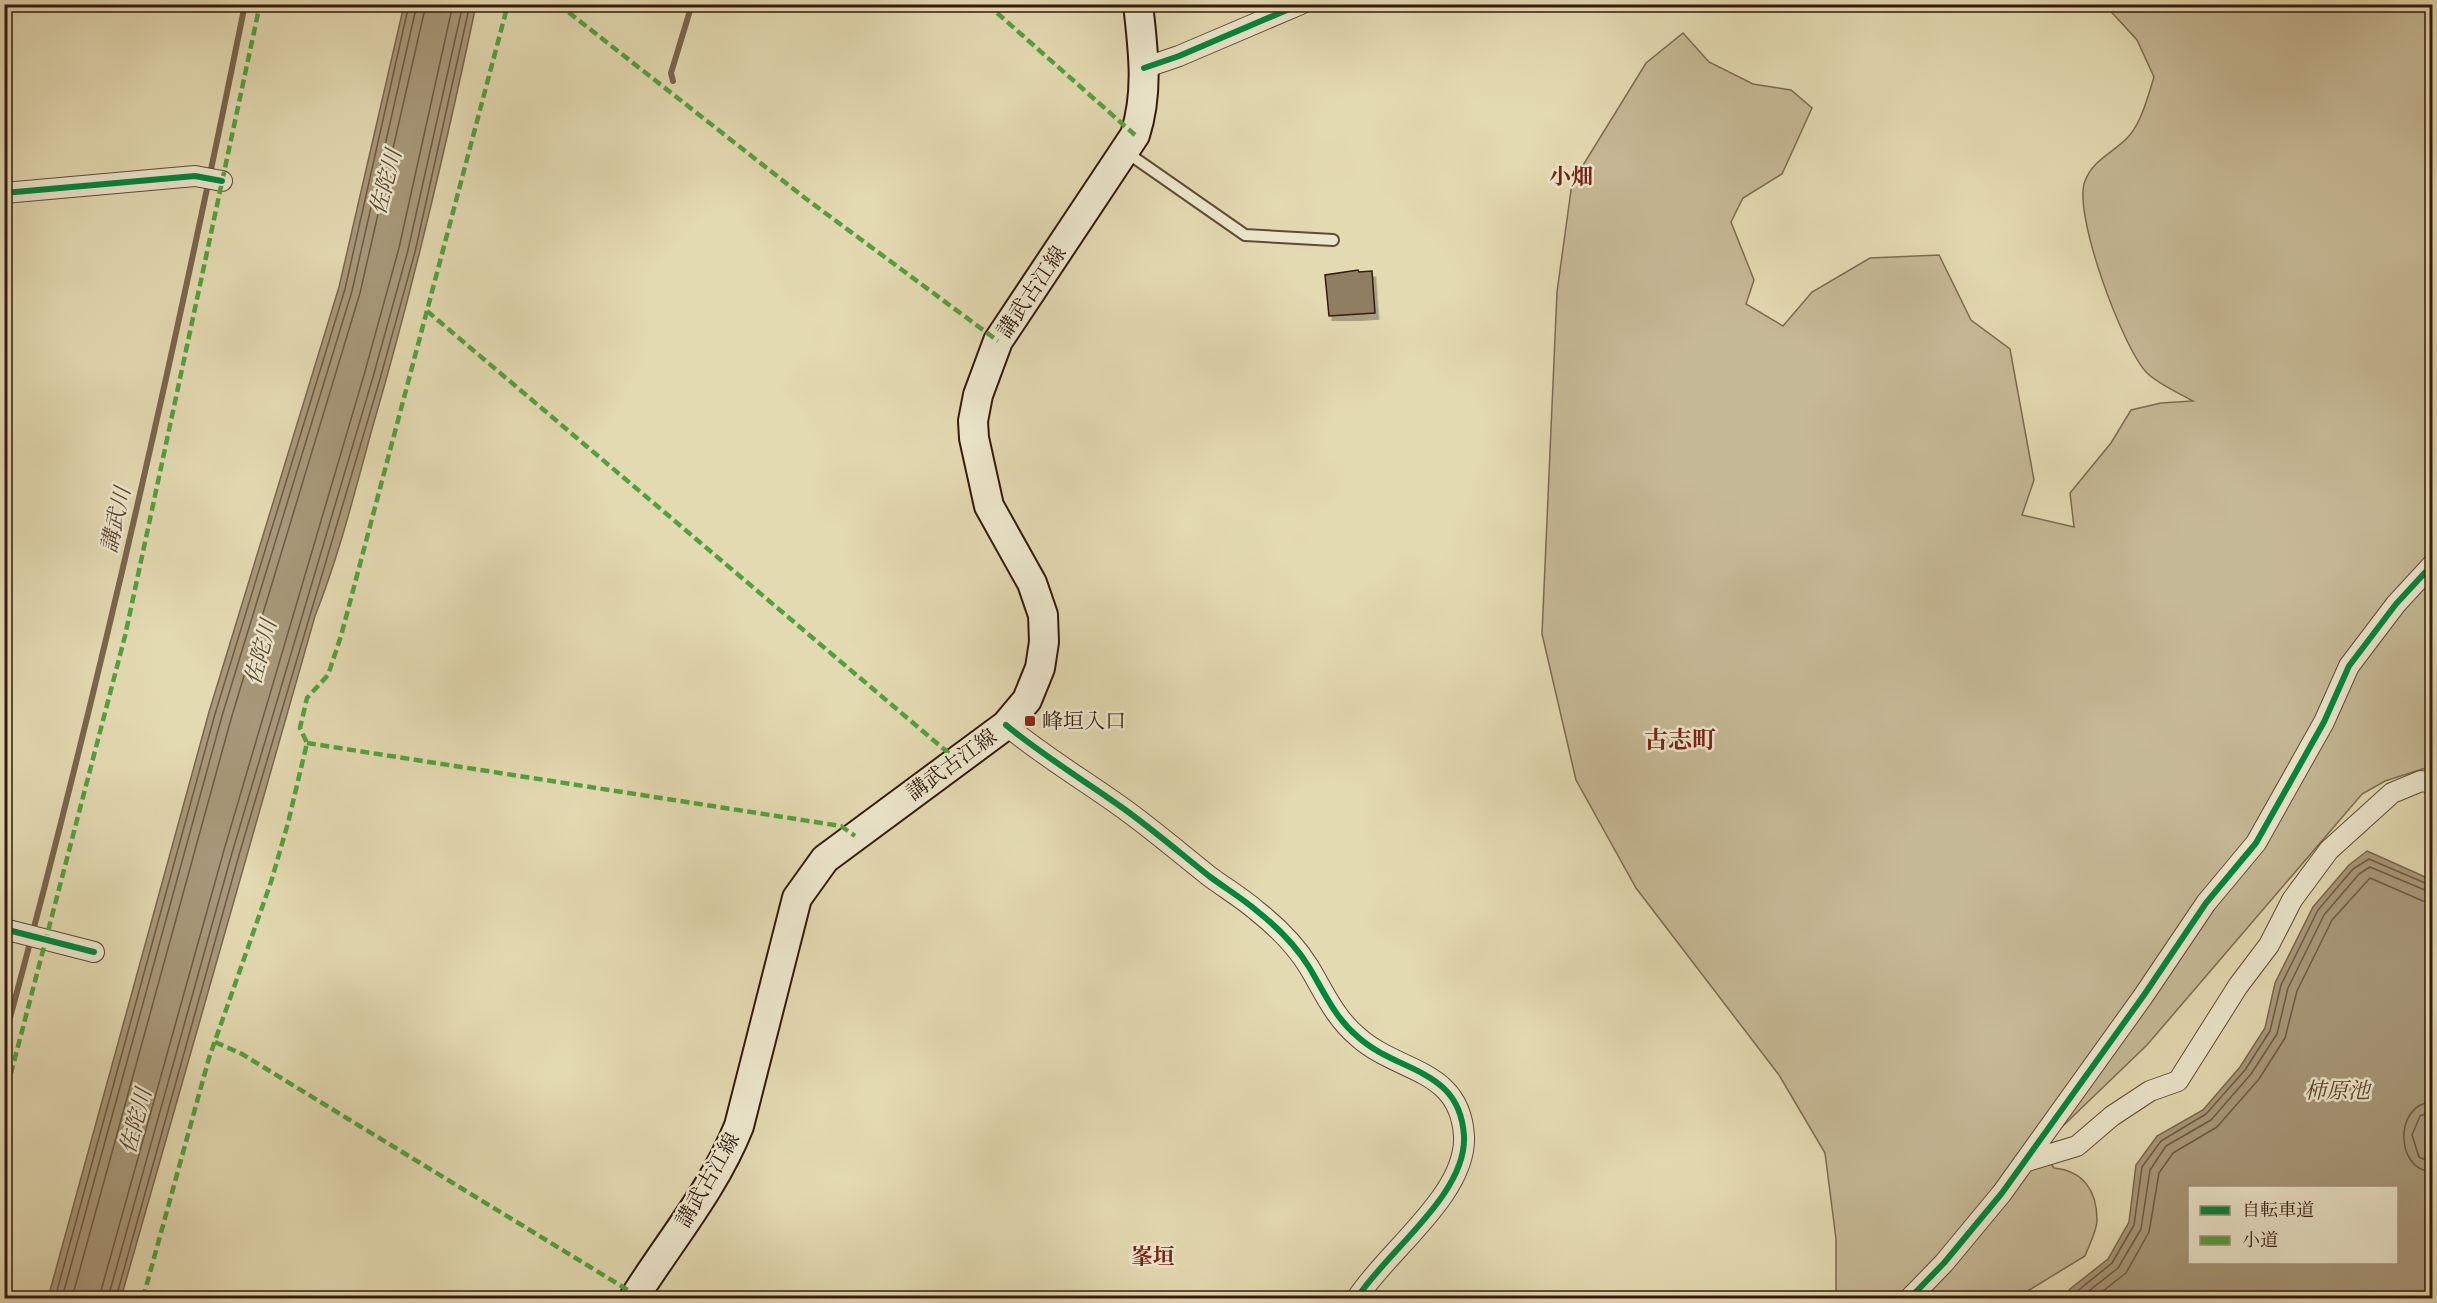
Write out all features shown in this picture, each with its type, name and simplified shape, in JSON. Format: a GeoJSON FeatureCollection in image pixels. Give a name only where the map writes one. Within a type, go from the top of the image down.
{"type":"FeatureCollection","features":[{"type":"Feature","properties":{"kind":"main road","name":"講武古江線"},"geometry":{"type":"LineString","coordinates":[[634,1299],[717,1173],[739,1126],[797,898],[825,859],[1006,725],[1027,700],[1040,668],[1044,642],[1043,615],[1032,583],[989,506],[974,438],[973,421],[978,395],[998,341],[1126,152],[1140,118],[1144,68],[1138,4]]}},
{"type":"Feature","properties":{"kind":"street"},"geometry":{"type":"LineString","coordinates":[[1144,68],[1179,56],[1301,4]]}},
{"type":"Feature","properties":{"kind":"street"},"geometry":{"type":"LineString","coordinates":[[4,193],[195,176],[219,181]]}},
{"type":"Feature","properties":{"kind":"street"},"geometry":{"type":"LineString","coordinates":[[1910,1299],[1951,1254],[2024,1162],[2144,995],[2206,903],[2256,843],[2324,722],[2349,666],[2396,604],[2433,565]]}},
{"type":"Feature","properties":{"kind":"street"},"geometry":{"type":"LineString","coordinates":[[1006,725],[1028,743],[1123,808],[1257,911],[1286,938],[1308,965],[1330,1006],[1358,1038],[1378,1052],[1430,1076],[1443,1085],[1455,1102],[1464,1137],[1458,1169],[1447,1191],[1430,1214],[1372,1275],[1357,1299]]}},
{"type":"Feature","properties":{"kind":"street"},"geometry":{"type":"LineString","coordinates":[[2024,1162],[2077,1146],[2112,1116],[2150,1091],[2178,1081],[2238,986],[2269,945],[2292,900],[2329,850],[2392,793],[2421,781],[2433,783]]}},
{"type":"Feature","properties":{"kind":"street"},"geometry":{"type":"LineString","coordinates":[[4,929],[94,952]]}},
{"type":"Feature","properties":{"kind":"lane"},"geometry":{"type":"LineString","coordinates":[[1126,152],[1245,235],[1333,240]]}},
{"type":"Feature","properties":{"kind":"shaded area"},"geometry":{"type":"Polygon","coordinates":[[[2105,5],[2432,5],[2432,766],[2385,781],[2362,794],[2147,1045],[2040,1148],[2054,1168],[2073,1173],[2091,1191],[2097,1224],[2085,1256],[2016,1298],[1836,1298],[1836,1239],[1825,1153],[1779,1075],[1636,888],[1576,780],[1542,634],[1557,292],[1572,183],[1646,63],[1683,33],[1709,62],[1753,84],[1791,90],[1812,108],[1782,174],[1743,198],[1731,222],[1754,280],[1746,304],[1783,326],[1812,292],[1870,258],[1939,255],[1971,320],[2010,349],[2034,480],[2022,515],[2074,527],[2070,493],[2111,443],[2131,410],[2161,403],[2193,401],[2152,377],[2137,359],[2113,310],[2102,280],[2086,221],[2083,197],[2085,181],[2093,167],[2134,130],[2154,77],[2137,40],[2105,5]]]}},
{"type":"Feature","properties":{"kind":"water","name":"佐陀川"},"geometry":{"type":"Polygon","coordinates":[[[404,5],[476,5],[428,218],[387,376],[339,547],[315,616],[121,1298],[48,1298],[209,712],[339,287],[404,5]]]}},
{"type":"Feature","properties":{"kind":"water","name":"柿原池"},"geometry":{"type":"Polygon","coordinates":[[[2367,851],[2432,880],[2432,1118],[2426,1136],[2432,1158],[2432,1298],[2065,1298],[2070,1289],[2108,1259],[2129,1222],[2136,1165],[2157,1136],[2203,1110],[2240,1067],[2265,1028],[2275,983],[2313,907],[2349,865],[2367,851]]]}},
{"type":"Feature","properties":{"kind":"building"},"geometry":{"type":"Polygon","coordinates":[[[1358,270],[1359,272],[1372,271],[1375,313],[1329,316],[1325,275],[1358,270]]]}},
{"type":"Feature","properties":{"kind":"waterway","name":"講武川"},"geometry":{"type":"LineString","coordinates":[[4,1040],[103,654],[163,395],[245,4]]}},
{"type":"Feature","properties":{"kind":"waterway"},"geometry":{"type":"LineString","coordinates":[[673,81],[671,73],[692,4]]}},
{"type":"Feature","properties":{"kind":"marked path"},"geometry":{"type":"LineString","coordinates":[[4,1100],[125,636],[260,4]]}},
{"type":"Feature","properties":{"kind":"marked path"},"geometry":{"type":"LineString","coordinates":[[143,1298],[209,1058],[271,882],[288,823],[307,743],[300,728],[307,698],[328,675],[341,636],[508,4]]}},
{"type":"Feature","properties":{"kind":"marked path"},"geometry":{"type":"LineString","coordinates":[[558,4],[805,198],[998,341]]}},
{"type":"Feature","properties":{"kind":"marked path"},"geometry":{"type":"LineString","coordinates":[[987,4],[1135,135]]}},
{"type":"Feature","properties":{"kind":"marked path"},"geometry":{"type":"LineString","coordinates":[[427,311],[958,761]]}},
{"type":"Feature","properties":{"kind":"marked path"},"geometry":{"type":"LineString","coordinates":[[307,743],[841,826],[855,836]]}},
{"type":"Feature","properties":{"kind":"marked path"},"geometry":{"type":"LineString","coordinates":[[215,1042],[242,1054],[636,1295]]}},
{"type":"Feature","properties":{"kind":"cycle path"},"geometry":{"type":"LineString","coordinates":[[1144,68],[1179,56],[1301,4]]}},
{"type":"Feature","properties":{"kind":"cycle path"},"geometry":{"type":"LineString","coordinates":[[4,193],[195,176],[222,181]]}},
{"type":"Feature","properties":{"kind":"cycle path"},"geometry":{"type":"LineString","coordinates":[[1910,1298],[1944,1263],[2002,1193],[2144,995],[2206,903],[2256,843],[2324,722],[2349,666],[2396,604],[2432,565]]}},
{"type":"Feature","properties":{"kind":"cycle path"},"geometry":{"type":"LineString","coordinates":[[1006,725],[1048,757],[1132,814],[1264,917],[1298,951],[1336,1013],[1350,1030],[1374,1049],[1424,1074],[1439,1084],[1451,1097],[1460,1114],[1464,1136],[1461,1158],[1453,1179],[1423,1221],[1370,1280],[1357,1298]]}},
{"type":"Feature","properties":{"kind":"cycle path"},"geometry":{"type":"LineString","coordinates":[[4,929],[94,952]]}},
{"type":"Feature","properties":{"kind":"place","name":"峰垣入口"},"geometry":{"type":"Point","coordinates":[1030,721]}},
{"type":"Feature","properties":{"kind":"district","name":"小畑"},"geometry":{"type":"Point","coordinates":[1571,177]}},
{"type":"Feature","properties":{"kind":"district","name":"古志町"},"geometry":{"type":"Point","coordinates":[1680,740]}},
{"type":"Feature","properties":{"kind":"district","name":"峯垣"},"geometry":{"type":"Point","coordinates":[1153,1257]}}]}
